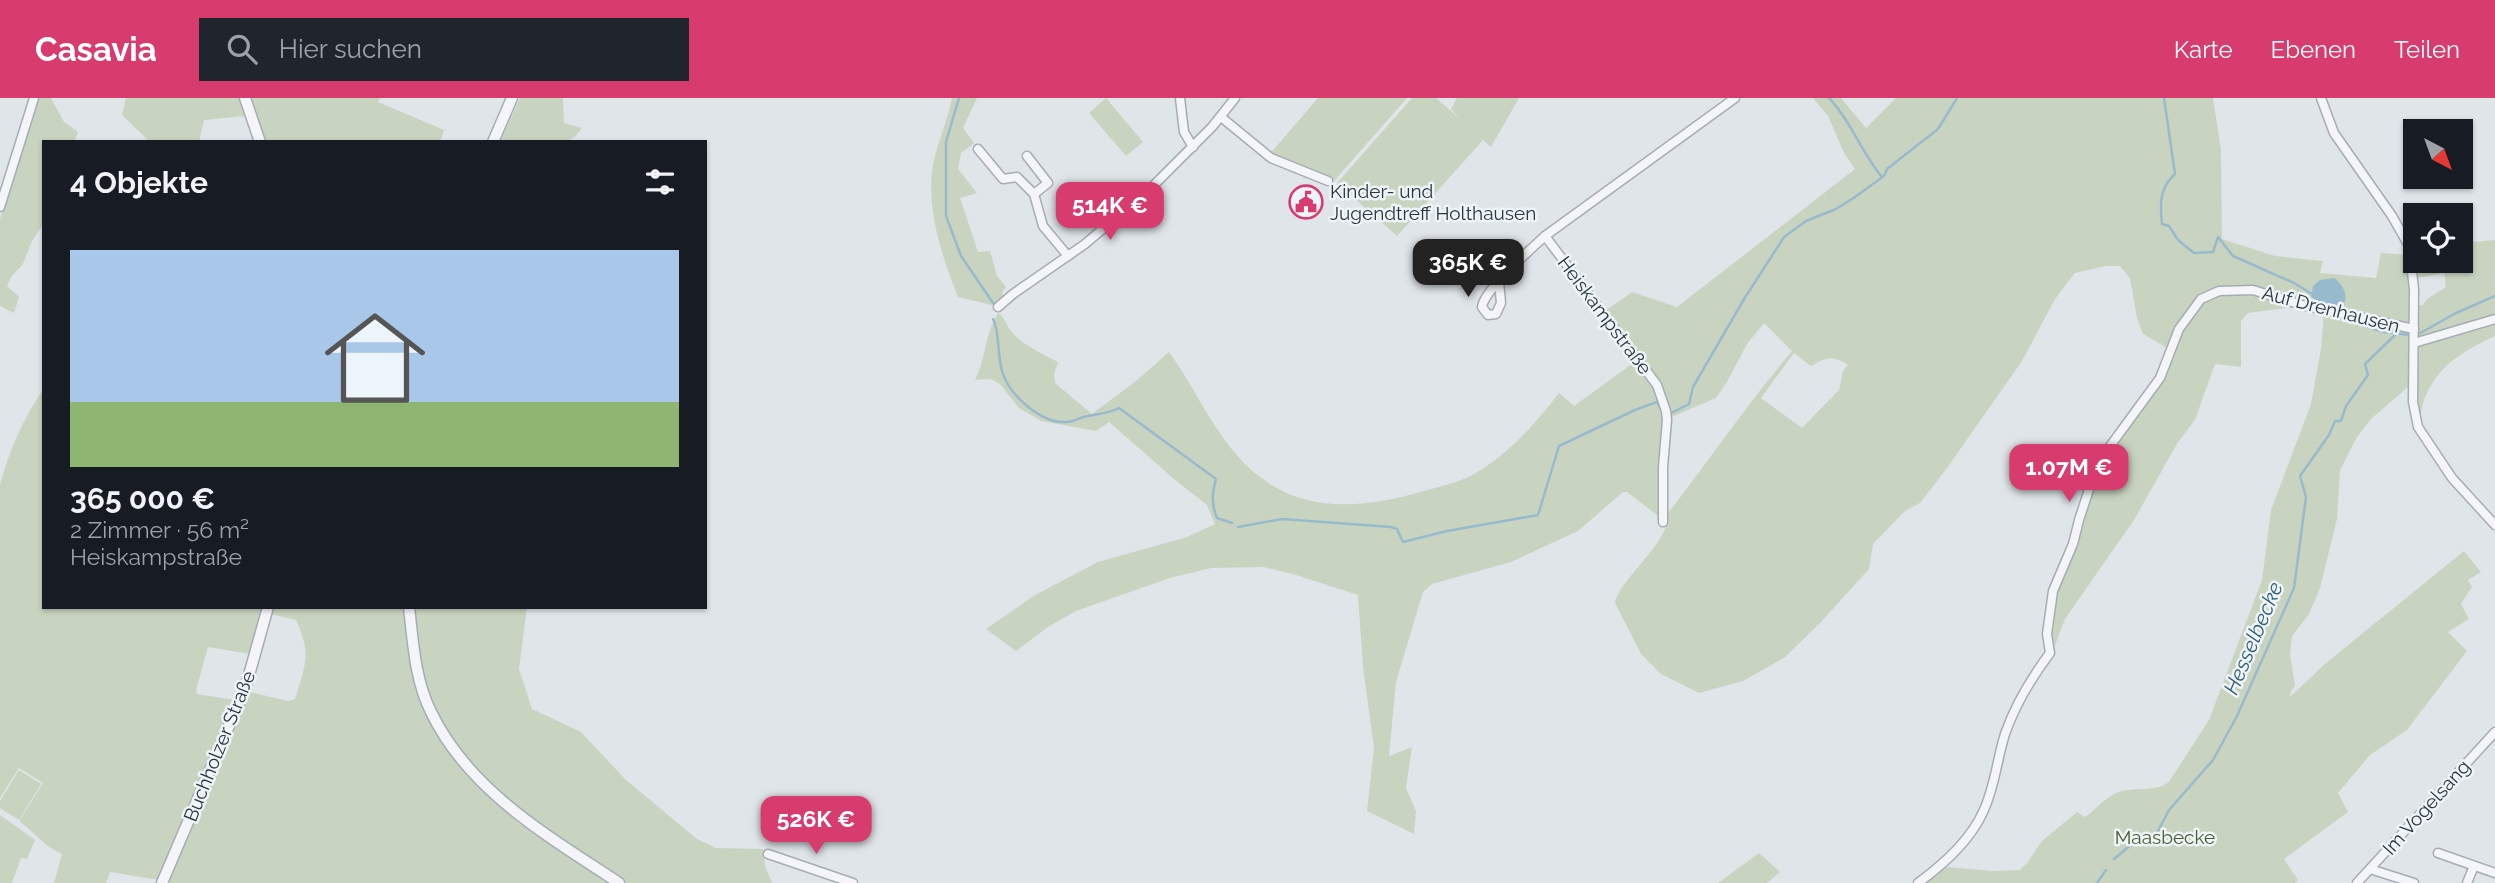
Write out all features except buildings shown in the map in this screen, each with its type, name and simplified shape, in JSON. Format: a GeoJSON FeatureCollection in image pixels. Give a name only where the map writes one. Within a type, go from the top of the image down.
{"type":"FeatureCollection","features":[{"type":"Feature","properties":{"kind":"street"},"geometry":{"type":"LineString","coordinates":[[0,207],[33,98]]}},
{"type":"Feature","properties":{"kind":"street"},"geometry":{"type":"LineString","coordinates":[[245,98],[259,140]]}},
{"type":"Feature","properties":{"kind":"street"},"geometry":{"type":"LineString","coordinates":[[494,140],[512,98]]}},
{"type":"Feature","properties":{"kind":"street"},"geometry":{"type":"LineString","coordinates":[[1180,98],[1184,131],[1193,147]]}},
{"type":"Feature","properties":{"kind":"street"},"geometry":{"type":"LineString","coordinates":[[998,307],[1068,256],[1144,194],[1193,147],[1235,98]]}},
{"type":"Feature","properties":{"kind":"street","name":"Heiskampstraße"},"geometry":{"type":"LineString","coordinates":[[1499,282],[1545,236],[1735,98]]}},
{"type":"Feature","properties":{"kind":"street"},"geometry":{"type":"LineString","coordinates":[[2321,98],[2334,133],[2392,216],[2409,246],[2414,289],[2413,402],[2418,427],[2452,478],[2495,526]]}},
{"type":"Feature","properties":{"kind":"street"},"geometry":{"type":"LineString","coordinates":[[1220,117],[1271,158],[1328,181]]}},
{"type":"Feature","properties":{"kind":"street"},"geometry":{"type":"LineString","coordinates":[[978,149],[1003,179],[1017,177],[1034,194],[1043,226],[1068,256]]}},
{"type":"Feature","properties":{"kind":"street"},"geometry":{"type":"LineString","coordinates":[[1027,156],[1048,183],[1034,194]]}},
{"type":"Feature","properties":{"kind":"street","name":"Heiskampstraße"},"geometry":{"type":"LineString","coordinates":[[1545,236],[1601,314],[1657,385],[1667,420],[1663,467],[1663,522]]}},
{"type":"Feature","properties":{"kind":"street","name":"Auf Drenhausen"},"geometry":{"type":"LineString","coordinates":[[1918,883],[1944,864],[1968,837],[1983,813],[1994,783],[2006,732],[2035,673],[2050,653],[2047,634],[2053,591],[2073,544],[2095,471],[2105,453],[2160,379],[2179,329],[2201,299],[2220,291],[2253,290],[2414,335]]}},
{"type":"Feature","properties":{"kind":"street"},"geometry":{"type":"LineString","coordinates":[[2414,335],[2495,319]]}},
{"type":"Feature","properties":{"kind":"street","name":"Buchholzer Straße"},"geometry":{"type":"LineString","coordinates":[[162,883],[249,675],[267,609]]}},
{"type":"Feature","properties":{"kind":"street"},"geometry":{"type":"LineString","coordinates":[[408,609],[421,684],[430,710],[449,744],[485,788],[535,827],[619,883]]}},
{"type":"Feature","properties":{"kind":"street","name":"Im Vogelsang"},"geometry":{"type":"LineString","coordinates":[[2357,883],[2495,732]]}},
{"type":"Feature","properties":{"kind":"street"},"geometry":{"type":"LineString","coordinates":[[2438,853],[2495,873]]}},
{"type":"Feature","properties":{"kind":"street"},"geometry":{"type":"LineString","coordinates":[[768,854],[853,883]]}},
{"type":"Feature","properties":{"kind":"street"},"geometry":{"type":"LineString","coordinates":[[2467,883],[2474,866]]}},
{"type":"Feature","properties":{"kind":"street"},"geometry":{"type":"LineString","coordinates":[[2370,869],[2414,883]]}},
{"type":"Feature","properties":{"kind":"green space"},"geometry":{"type":"Polygon","coordinates":[[[36,98],[51,98],[64,122],[78,132],[75,140],[42,140],[42,226],[32,241],[23,264],[7,286],[19,297],[14,313],[0,306],[0,219],[27,120],[36,98]]]}},
{"type":"Feature","properties":{"kind":"green space"},"geometry":{"type":"Polygon","coordinates":[[[126,98],[239,98],[245,116],[204,120],[199,140],[148,140],[122,115],[126,98]]]}},
{"type":"Feature","properties":{"kind":"green space"},"geometry":{"type":"Polygon","coordinates":[[[251,98],[380,98],[378,102],[444,130],[441,140],[264,140],[251,98]]]}},
{"type":"Feature","properties":{"kind":"green space"},"geometry":{"type":"Polygon","coordinates":[[[520,98],[563,98],[564,123],[582,128],[569,140],[501,140],[520,98]]]}},
{"type":"Feature","properties":{"kind":"green space"},"geometry":{"type":"Polygon","coordinates":[[[952,98],[977,98],[963,128],[974,143],[961,153],[958,169],[977,193],[960,198],[978,252],[990,251],[997,276],[1006,287],[1002,292],[1004,297],[992,305],[958,297],[936,230],[931,194],[934,160],[952,98]]]}},
{"type":"Feature","properties":{"kind":"green space"},"geometry":{"type":"Polygon","coordinates":[[[1106,98],[1143,142],[1126,156],[1089,113],[1106,98]]]}},
{"type":"Feature","properties":{"kind":"green space"},"geometry":{"type":"Polygon","coordinates":[[[1318,98],[1407,98],[1334,181],[1269,155],[1318,98]]]}},
{"type":"Feature","properties":{"kind":"green space"},"geometry":{"type":"Polygon","coordinates":[[[1412,98],[1436,98],[1459,118],[1451,109],[1457,98],[1519,98],[1491,147],[1483,140],[1397,236],[1337,183],[1412,98]]]}},
{"type":"Feature","properties":{"kind":"green space"},"geometry":{"type":"Polygon","coordinates":[[[1813,98],[1841,98],[1866,128],[1896,98],[2213,98],[2221,150],[2222,239],[2275,256],[2323,261],[2320,273],[2376,278],[2381,253],[2403,255],[2403,273],[2411,273],[2417,306],[2423,305],[2427,299],[2446,287],[2444,273],[2473,273],[2473,242],[2495,240],[2495,336],[2465,352],[2440,373],[2425,398],[2416,431],[2409,386],[2371,419],[2357,437],[2340,470],[2337,519],[2320,588],[2309,614],[2292,636],[2290,654],[2295,686],[2290,697],[2326,663],[2464,551],[2481,572],[2468,580],[2472,587],[2461,604],[2469,619],[2448,632],[2467,651],[2407,730],[2370,755],[2338,793],[2348,812],[2284,859],[2298,880],[2295,883],[1922,883],[1947,867],[2020,870],[2042,841],[2077,812],[2085,817],[2116,793],[2157,787],[2169,782],[2209,720],[2262,580],[2271,510],[2311,404],[2321,349],[2324,311],[2302,306],[2248,313],[2241,321],[2241,367],[2215,364],[2195,420],[2178,442],[2134,520],[2065,619],[2052,653],[2053,605],[2074,551],[2095,482],[2108,458],[2163,378],[2180,339],[2180,323],[2176,323],[2169,349],[2143,334],[2137,318],[2130,278],[2120,266],[2106,266],[2075,273],[2055,299],[2022,361],[1947,468],[1920,503],[1905,511],[1873,544],[1869,569],[1784,658],[1743,681],[1699,693],[1661,674],[1641,654],[1615,603],[1625,583],[1661,536],[1667,524],[1668,513],[1792,351],[1764,323],[1747,344],[1716,398],[1669,418],[1661,511],[1658,516],[1627,492],[1623,492],[1578,531],[1511,562],[1432,584],[1423,592],[1396,682],[1389,756],[1412,747],[1406,788],[1416,811],[1414,834],[1367,811],[1374,748],[1363,667],[1358,595],[1264,567],[1211,568],[1170,578],[1076,611],[1048,627],[1016,651],[986,629],[1035,595],[1098,562],[1187,537],[1215,524],[1207,505],[1109,422],[1096,431],[1041,421],[1019,408],[1000,384],[991,379],[975,380],[990,329],[998,313],[1021,340],[1058,362],[1054,374],[1055,383],[1092,414],[1169,352],[1232,450],[1260,477],[1279,489],[1319,502],[1361,504],[1382,501],[1456,482],[1474,474],[1498,458],[1520,438],[1559,393],[1574,406],[1640,358],[1605,311],[1632,292],[1677,307],[1855,169],[1844,153],[1828,116],[1813,98]],[[1794,353],[1761,398],[1802,428],[1839,390],[1843,371],[1848,365],[1830,358],[1811,366],[1794,353]]]}},
{"type":"Feature","properties":{"kind":"green space"},"geometry":{"type":"Polygon","coordinates":[[[2416,273],[2444,273],[2417,278],[2416,273]]]}},
{"type":"Feature","properties":{"kind":"green space"},"geometry":{"type":"Polygon","coordinates":[[[42,391],[42,609],[262,610],[250,654],[208,647],[197,694],[235,700],[159,880],[110,872],[106,883],[54,883],[62,854],[19,821],[43,783],[19,768],[0,798],[0,485],[18,434],[42,391]]]}},
{"type":"Feature","properties":{"kind":"green space"},"geometry":{"type":"Polygon","coordinates":[[[270,609],[527,609],[519,669],[532,709],[581,732],[626,780],[697,839],[716,848],[763,849],[765,866],[772,883],[166,883],[250,692],[288,701],[295,699],[305,660],[301,632],[296,620],[268,612],[270,609]]]}},
{"type":"Feature","properties":{"kind":"green space"},"geometry":{"type":"Polygon","coordinates":[[[19,770],[41,784],[19,820],[0,808],[0,801],[19,770]]]}},
{"type":"Feature","properties":{"kind":"green space"},"geometry":{"type":"Polygon","coordinates":[[[0,815],[35,840],[27,859],[21,858],[12,883],[0,883],[0,815]]]}},
{"type":"Feature","properties":{"kind":"green space"},"geometry":{"type":"Polygon","coordinates":[[[1759,853],[1780,872],[1767,883],[1718,883],[1759,853]]]}},
{"type":"Feature","properties":{"kind":"water"},"geometry":{"type":"Polygon","coordinates":[[[2334,278],[2344,291],[2342,307],[2318,304],[2311,296],[2313,286],[2320,280],[2334,278]]]}},
{"type":"Feature","properties":{"kind":"waterway"},"geometry":{"type":"LineString","coordinates":[[959,98],[946,142],[946,216],[961,256],[993,303]]}},
{"type":"Feature","properties":{"kind":"waterway","name":"Maasbecke"},"geometry":{"type":"LineString","coordinates":[[1829,98],[1882,177]]}},
{"type":"Feature","properties":{"kind":"waterway"},"geometry":{"type":"LineString","coordinates":[[1748,293],[1784,237],[1806,221],[1836,209],[1884,176],[1887,169],[1938,129],[1957,98]]}},
{"type":"Feature","properties":{"kind":"waterway","name":"Maasbecke"},"geometry":{"type":"LineString","coordinates":[[2164,98],[2175,174],[2163,191],[2162,224],[2169,226],[2178,240],[2194,253],[2213,252],[2218,237],[2233,256],[2294,283],[2312,294]]}},
{"type":"Feature","properties":{"kind":"waterway"},"geometry":{"type":"LineString","coordinates":[[1671,413],[1689,404],[1693,387],[1747,294]]}},
{"type":"Feature","properties":{"kind":"waterway","name":"Maasbecke"},"geometry":{"type":"LineString","coordinates":[[2417,335],[2454,314],[2495,296]]}},
{"type":"Feature","properties":{"kind":"waterway","name":"Maasbecke"},"geometry":{"type":"LineString","coordinates":[[2348,318],[2349,321],[2384,332],[2410,335]]}},
{"type":"Feature","properties":{"kind":"waterway"},"geometry":{"type":"LineString","coordinates":[[993,319],[1002,371],[1011,389],[1027,406],[1047,418],[1067,422],[1119,408],[1216,479],[1213,498],[1217,518],[1232,523]]}},
{"type":"Feature","properties":{"kind":"waterway","name":"Hesselbecke"},"geometry":{"type":"LineString","coordinates":[[2114,859],[2132,844],[2153,836],[2158,831],[2169,810],[2213,760],[2237,716],[2294,588],[2306,497],[2300,476],[2329,435],[2335,421],[2341,421],[2346,406],[2368,375],[2365,364],[2397,333]]}},
{"type":"Feature","properties":{"kind":"waterway"},"geometry":{"type":"LineString","coordinates":[[1238,527],[1282,519],[1391,527],[1397,529],[1403,542],[1447,531],[1538,515],[1559,446],[1657,402],[1661,409]]}},
{"type":"Feature","properties":{"kind":"waterway","name":"Hesselbecke"},"geometry":{"type":"LineString","coordinates":[[2097,883],[2106,870]]}},
{"type":"Feature","properties":{"kind":"place","name":"Kinder- und Jugendtreff Holthausen"},"geometry":{"type":"Point","coordinates":[1306,202]}}]}
